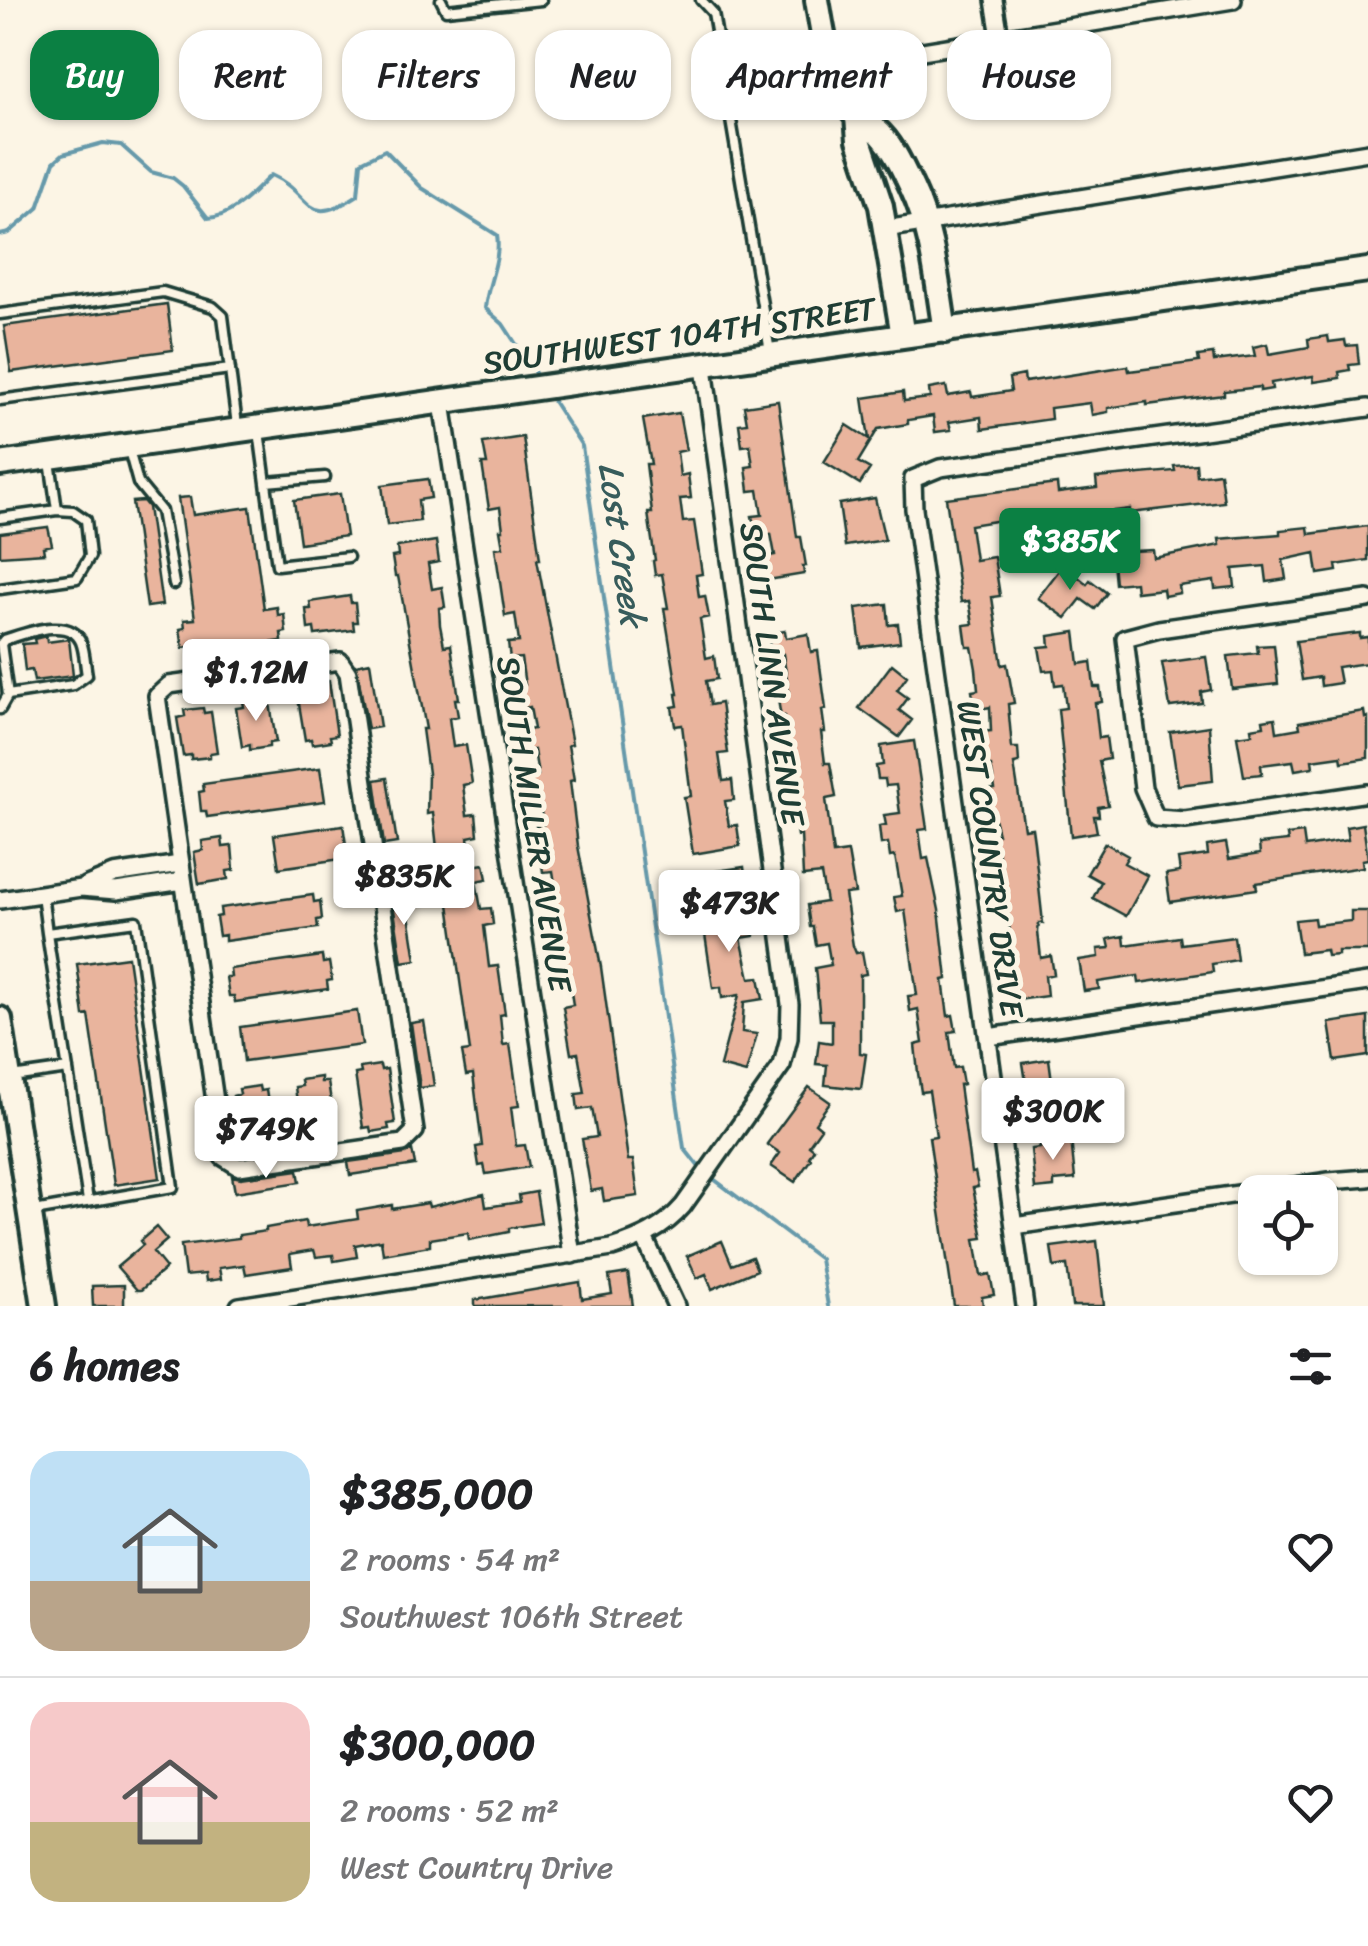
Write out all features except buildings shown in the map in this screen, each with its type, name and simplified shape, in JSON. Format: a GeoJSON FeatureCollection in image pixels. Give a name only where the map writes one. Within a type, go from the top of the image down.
{"type":"FeatureCollection","features":[{"type":"Feature","properties":{"kind":"main road"},"geometry":{"type":"LineString","coordinates":[[817,0],[823,30]]}},
{"type":"Feature","properties":{"kind":"main road"},"geometry":{"type":"LineString","coordinates":[[857,120],[859,140],[871,169],[885,229],[904,336]]}},
{"type":"Feature","properties":{"kind":"main road"},"geometry":{"type":"LineString","coordinates":[[862,120],[877,130],[892,149],[914,192],[925,222],[946,331]]}},
{"type":"Feature","properties":{"kind":"main road","name":"SOUTHWEST 104TH STREET"},"geometry":{"type":"LineString","coordinates":[[0,464],[1368,270]]}},
{"type":"Feature","properties":{"kind":"main road"},"geometry":{"type":"LineString","coordinates":[[0,1019],[44,1306]]}},
{"type":"Feature","properties":{"kind":"street"},"geometry":{"type":"LineString","coordinates":[[994,0],[999,30]]}},
{"type":"Feature","properties":{"kind":"street"},"geometry":{"type":"LineString","coordinates":[[1044,30],[1233,0]]}},
{"type":"Feature","properties":{"kind":"street"},"geometry":{"type":"LineString","coordinates":[[885,229],[1368,152]]}},
{"type":"Feature","properties":{"kind":"street","name":"SOUTH LINN AVENUE"},"geometry":{"type":"LineString","coordinates":[[644,1237],[670,1221],[741,1127],[782,1065],[789,1038],[790,1004],[704,366]]}},
{"type":"Feature","properties":{"kind":"street","name":"SOUTH MILLER AVENUE"},"geometry":{"type":"LineString","coordinates":[[442,402],[572,1254]]}},
{"type":"Feature","properties":{"kind":"street","name":"WEST COUNTRY DRIVE"},"geometry":{"type":"LineString","coordinates":[[1025,1306],[912,479],[940,468],[1368,408]]}},
{"type":"Feature","properties":{"kind":"street"},"geometry":{"type":"LineString","coordinates":[[1368,599],[1125,638],[1144,788],[1156,818],[1184,820],[1368,793]]}},
{"type":"Feature","properties":{"kind":"street"},"geometry":{"type":"LineString","coordinates":[[340,661],[348,673],[415,1131],[403,1143],[239,1167],[224,1157],[180,864],[157,696],[169,685],[340,661]]}},
{"type":"Feature","properties":{"kind":"street"},"geometry":{"type":"LineString","coordinates":[[0,900],[81,888],[114,874],[180,864]]}},
{"type":"Feature","properties":{"kind":"street"},"geometry":{"type":"LineString","coordinates":[[81,888],[116,892],[183,881]]}},
{"type":"Feature","properties":{"kind":"street"},"geometry":{"type":"LineString","coordinates":[[988,1037],[1368,982]]}},
{"type":"Feature","properties":{"kind":"street"},"geometry":{"type":"LineString","coordinates":[[1014,1226],[1368,1178]]}},
{"type":"Feature","properties":{"kind":"street"},"geometry":{"type":"LineString","coordinates":[[240,1306],[612,1248],[644,1237],[676,1306]]}},
{"type":"Feature","properties":{"kind":"lane"},"geometry":{"type":"LineString","coordinates":[[441,0],[446,10],[542,0]]}},
{"type":"Feature","properties":{"kind":"lane"},"geometry":{"type":"LineString","coordinates":[[701,0],[713,13],[771,356]]}},
{"type":"Feature","properties":{"kind":"lane"},"geometry":{"type":"LineString","coordinates":[[0,314],[163,292],[213,307],[223,316],[230,369],[266,482],[277,566],[348,556]]}},
{"type":"Feature","properties":{"kind":"lane"},"geometry":{"type":"LineString","coordinates":[[0,400],[230,369]]}},
{"type":"Feature","properties":{"kind":"lane"},"geometry":{"type":"LineString","coordinates":[[128,446],[138,484],[161,512],[174,584]]}},
{"type":"Feature","properties":{"kind":"lane"},"geometry":{"type":"LineString","coordinates":[[49,457],[57,510]]}},
{"type":"Feature","properties":{"kind":"lane"},"geometry":{"type":"LineString","coordinates":[[266,482],[325,477]]}},
{"type":"Feature","properties":{"kind":"lane"},"geometry":{"type":"LineString","coordinates":[[0,518],[73,511],[86,520],[90,556],[76,578],[0,589]]}},
{"type":"Feature","properties":{"kind":"lane"},"geometry":{"type":"LineString","coordinates":[[0,709],[8,695],[1,644],[4,640],[45,628],[72,631],[80,639],[87,676],[73,685],[8,695]]}},
{"type":"Feature","properties":{"kind":"lane"},"geometry":{"type":"LineString","coordinates":[[42,894],[88,1202]]}},
{"type":"Feature","properties":{"kind":"lane"},"geometry":{"type":"LineString","coordinates":[[30,1211],[173,1187],[136,921],[47,932]]}},
{"type":"Feature","properties":{"kind":"lane"},"geometry":{"type":"LineString","coordinates":[[8,1078],[68,1069]]}},
{"type":"Feature","properties":{"kind":"waterway","name":"Lost Creek"},"geometry":{"type":"LineString","coordinates":[[0,235],[9,233],[38,208],[54,162],[63,154],[103,143],[121,145],[151,172],[173,178],[208,218],[234,208],[271,175],[310,206],[327,210],[358,195],[361,162],[385,150],[422,188],[497,235],[497,254],[485,308],[503,324],[539,379]]}},
{"type":"Feature","properties":{"kind":"waterway","name":"Lost Creek"},"geometry":{"type":"LineString","coordinates":[[549,395],[582,446],[684,1148],[703,1172]]}},
{"type":"Feature","properties":{"kind":"waterway","name":"Lost Creek"},"geometry":{"type":"LineString","coordinates":[[711,1177],[820,1259],[828,1306]]}}]}
